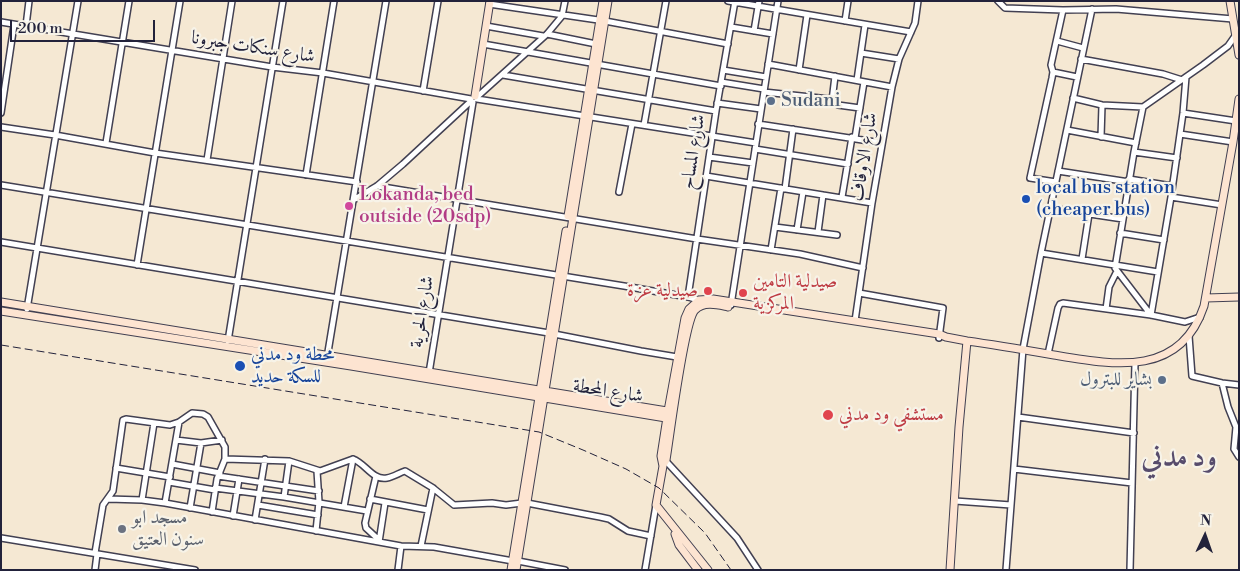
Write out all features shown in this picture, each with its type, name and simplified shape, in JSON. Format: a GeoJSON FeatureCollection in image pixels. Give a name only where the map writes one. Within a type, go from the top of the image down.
{"type":"FeatureCollection","features":[{"type":"Feature","properties":{"kind":"main road"},"geometry":{"type":"LineString","coordinates":[[512,570],[525,503],[596,63],[603,1]]}},
{"type":"Feature","properties":{"kind":"main road"},"geometry":{"type":"LineString","coordinates":[[596,63],[596,44],[608,1]]}},
{"type":"Feature","properties":{"kind":"main road"},"geometry":{"type":"LineString","coordinates":[[1230,1],[1239,54]]}},
{"type":"Feature","properties":{"kind":"main road"},"geometry":{"type":"LineString","coordinates":[[474,99],[490,2]]}},
{"type":"Feature","properties":{"kind":"main road"},"geometry":{"type":"LineString","coordinates":[[708,570],[656,505],[677,357],[686,314],[693,304],[731,305],[855,322],[1102,362],[1135,363],[1162,356],[1189,336],[1200,317],[1206,298],[1239,99]]}},
{"type":"Feature","properties":{"kind":"main road"},"geometry":{"type":"LineString","coordinates":[[1206,298],[1239,296]]}},
{"type":"Feature","properties":{"kind":"main road"},"geometry":{"type":"LineString","coordinates":[[1,302],[28,305],[228,342]]}},
{"type":"Feature","properties":{"kind":"main road"},"geometry":{"type":"LineString","coordinates":[[670,415],[690,320],[700,303]]}},
{"type":"Feature","properties":{"kind":"main road"},"geometry":{"type":"LineString","coordinates":[[1,311],[228,342]]}},
{"type":"Feature","properties":{"kind":"main road"},"geometry":{"type":"LineString","coordinates":[[821,318],[941,336]]}},
{"type":"Feature","properties":{"kind":"main road"},"geometry":{"type":"LineString","coordinates":[[950,570],[959,428],[967,341]]}},
{"type":"Feature","properties":{"kind":"main road","name":"شارع المحطة"},"geometry":{"type":"LineString","coordinates":[[228,342],[670,415]]}},
{"type":"Feature","properties":{"kind":"main road"},"geometry":{"type":"LineString","coordinates":[[674,528],[679,544],[698,570]]}},
{"type":"Feature","properties":{"kind":"main road"},"geometry":{"type":"LineString","coordinates":[[515,561],[516,570]]}},
{"type":"Feature","properties":{"kind":"street"},"geometry":{"type":"LineString","coordinates":[[26,26],[29,1]]}},
{"type":"Feature","properties":{"kind":"street"},"geometry":{"type":"LineString","coordinates":[[26,314],[78,1]]}},
{"type":"Feature","properties":{"kind":"street"},"geometry":{"type":"LineString","coordinates":[[106,143],[129,1]]}},
{"type":"Feature","properties":{"kind":"street"},"geometry":{"type":"LineString","coordinates":[[137,265],[180,1]]}},
{"type":"Feature","properties":{"kind":"street"},"geometry":{"type":"LineString","coordinates":[[207,160],[232,1]]}},
{"type":"Feature","properties":{"kind":"street"},"geometry":{"type":"LineString","coordinates":[[228,342],[284,1]]}},
{"type":"Feature","properties":{"kind":"street"},"geometry":{"type":"LineString","coordinates":[[306,175],[334,1]]}},
{"type":"Feature","properties":{"kind":"street"},"geometry":{"type":"LineString","coordinates":[[327,359],[355,199],[386,1]]}},
{"type":"Feature","properties":{"kind":"street"},"geometry":{"type":"LineString","coordinates":[[423,91],[438,1]]}},
{"type":"Feature","properties":{"kind":"street"},"geometry":{"type":"LineString","coordinates":[[355,199],[377,186],[403,164],[527,53],[562,16],[565,1]]}},
{"type":"Feature","properties":{"kind":"street"},"geometry":{"type":"LineString","coordinates":[[644,126],[666,1]]}},
{"type":"Feature","properties":{"kind":"street"},"geometry":{"type":"LineString","coordinates":[[728,1],[759,4],[777,9],[911,32]]}},
{"type":"Feature","properties":{"kind":"street"},"geometry":{"type":"LineString","coordinates":[[731,305],[778,1]]}},
{"type":"Feature","properties":{"kind":"street"},"geometry":{"type":"LineString","coordinates":[[845,21],[848,1]]}},
{"type":"Feature","properties":{"kind":"street","name":"شارع الاوقاف"},"geometry":{"type":"LineString","coordinates":[[855,322],[872,203],[892,87],[899,59],[915,23],[918,1]]}},
{"type":"Feature","properties":{"kind":"street"},"geometry":{"type":"LineString","coordinates":[[998,1],[1005,8],[1124,10],[1233,19]]}},
{"type":"Feature","properties":{"kind":"street"},"geometry":{"type":"LineString","coordinates":[[490,2],[728,44]]}},
{"type":"Feature","properties":{"kind":"street","name":"شارع المساح"},"geometry":{"type":"LineString","coordinates":[[688,297],[716,111],[735,2]]}},
{"type":"Feature","properties":{"kind":"street"},"geometry":{"type":"LineString","coordinates":[[754,31],[759,4]]}},
{"type":"Feature","properties":{"kind":"street"},"geometry":{"type":"LineString","coordinates":[[1006,570],[1023,349],[1040,253],[1092,9]]}},
{"type":"Feature","properties":{"kind":"street"},"geometry":{"type":"LineString","coordinates":[[1056,182],[1030,178],[1053,72],[1051,64],[1063,10]]}},
{"type":"Feature","properties":{"kind":"street"},"geometry":{"type":"LineString","coordinates":[[799,70],[807,14]]}},
{"type":"Feature","properties":{"kind":"street","name":"شارع سنكات جبرونا"},"geometry":{"type":"LineString","coordinates":[[1,22],[272,67],[323,73],[423,91],[713,136],[790,155],[848,164]]}},
{"type":"Feature","properties":{"kind":"street"},"geometry":{"type":"LineString","coordinates":[[1,114],[4,80],[14,24]]}},
{"type":"Feature","properties":{"kind":"street"},"geometry":{"type":"LineString","coordinates":[[857,80],[865,25]]}},
{"type":"Feature","properties":{"kind":"street"},"geometry":{"type":"LineString","coordinates":[[486,26],[596,44]]}},
{"type":"Feature","properties":{"kind":"street"},"geometry":{"type":"LineString","coordinates":[[731,28],[773,34]]}},
{"type":"Feature","properties":{"kind":"street"},"geometry":{"type":"LineString","coordinates":[[1073,98],[1102,104],[1143,107],[1228,46],[1235,36]]}},
{"type":"Feature","properties":{"kind":"street"},"geometry":{"type":"LineString","coordinates":[[1057,41],[1083,48]]}},
{"type":"Feature","properties":{"kind":"street"},"geometry":{"type":"LineString","coordinates":[[483,44],[654,74],[820,98],[832,101],[838,105],[860,108]]}},
{"type":"Feature","properties":{"kind":"street"},"geometry":{"type":"LineString","coordinates":[[861,53],[899,59]]}},
{"type":"Feature","properties":{"kind":"street"},"geometry":{"type":"LineString","coordinates":[[1081,59],[1184,79]]}},
{"type":"Feature","properties":{"kind":"street"},"geometry":{"type":"LineString","coordinates":[[768,64],[892,87]]}},
{"type":"Feature","properties":{"kind":"street"},"geometry":{"type":"LineString","coordinates":[[723,70],[766,77]]}},
{"type":"Feature","properties":{"kind":"street"},"geometry":{"type":"LineString","coordinates":[[1053,72],[1077,77]]}},
{"type":"Feature","properties":{"kind":"street"},"geometry":{"type":"LineString","coordinates":[[503,75],[716,111]]}},
{"type":"Feature","properties":{"kind":"street"},"geometry":{"type":"LineString","coordinates":[[832,101],[835,76]]}},
{"type":"Feature","properties":{"kind":"street"},"geometry":{"type":"LineString","coordinates":[[1151,315],[1177,158],[1183,113],[1184,79]]}},
{"type":"Feature","properties":{"kind":"street"},"geometry":{"type":"LineString","coordinates":[[842,197],[864,82]]}},
{"type":"Feature","properties":{"kind":"street","name":"شارع الحرية"},"geometry":{"type":"LineString","coordinates":[[428,375],[440,315],[474,99]]}},
{"type":"Feature","properties":{"kind":"street"},"geometry":{"type":"LineString","coordinates":[[718,103],[761,109]]}},
{"type":"Feature","properties":{"kind":"street"},"geometry":{"type":"LineString","coordinates":[[1101,137],[1102,104]]}},
{"type":"Feature","properties":{"kind":"street"},"geometry":{"type":"LineString","coordinates":[[1106,309],[1109,287],[1116,268],[1120,233],[1143,107]]}},
{"type":"Feature","properties":{"kind":"street"},"geometry":{"type":"LineString","coordinates":[[1183,113],[1236,122]]}},
{"type":"Feature","properties":{"kind":"street"},"geometry":{"type":"LineString","coordinates":[[619,192],[632,124]]}},
{"type":"Feature","properties":{"kind":"street"},"geometry":{"type":"LineString","coordinates":[[758,124],[882,142]]}},
{"type":"Feature","properties":{"kind":"street"},"geometry":{"type":"LineString","coordinates":[[1,127],[106,143],[155,153],[357,182]]}},
{"type":"Feature","properties":{"kind":"street"},"geometry":{"type":"LineString","coordinates":[[771,250],[790,155],[793,129]]}},
{"type":"Feature","properties":{"kind":"street"},"geometry":{"type":"LineString","coordinates":[[1067,130],[1136,143]]}},
{"type":"Feature","properties":{"kind":"street"},"geometry":{"type":"LineString","coordinates":[[1180,134],[1233,142]]}},
{"type":"Feature","properties":{"kind":"street"},"geometry":{"type":"LineString","coordinates":[[1134,152],[1177,158]]}},
{"type":"Feature","properties":{"kind":"street"},"geometry":{"type":"LineString","coordinates":[[709,157],[753,163]]}},
{"type":"Feature","properties":{"kind":"street"},"geometry":{"type":"LineString","coordinates":[[1058,170],[1172,186]]}},
{"type":"Feature","properties":{"kind":"street"},"geometry":{"type":"LineString","coordinates":[[706,176],[872,203]]}},
{"type":"Feature","properties":{"kind":"street"},"geometry":{"type":"LineString","coordinates":[[1,185],[688,297],[700,303]]}},
{"type":"Feature","properties":{"kind":"street"},"geometry":{"type":"LineString","coordinates":[[377,186],[771,250],[863,268]]}},
{"type":"Feature","properties":{"kind":"street"},"geometry":{"type":"LineString","coordinates":[[797,230],[803,192]]}},
{"type":"Feature","properties":{"kind":"street"},"geometry":{"type":"LineString","coordinates":[[818,232],[823,195]]}},
{"type":"Feature","properties":{"kind":"street"},"geometry":{"type":"LineString","coordinates":[[1171,197],[1222,205]]}},
{"type":"Feature","properties":{"kind":"street"},"geometry":{"type":"LineString","coordinates":[[1050,208],[1123,219]]}},
{"type":"Feature","properties":{"kind":"street"},"geometry":{"type":"LineString","coordinates":[[1082,259],[1089,214]]}},
{"type":"Feature","properties":{"kind":"street"},"geometry":{"type":"LineString","coordinates":[[775,227],[837,235]]}},
{"type":"Feature","properties":{"kind":"street"},"geometry":{"type":"LineString","coordinates":[[1120,233],[1164,240]]}},
{"type":"Feature","properties":{"kind":"street"},"geometry":{"type":"LineString","coordinates":[[1,242],[552,333],[677,357]]}},
{"type":"Feature","properties":{"kind":"street"},"geometry":{"type":"LineString","coordinates":[[1040,253],[1082,259],[1116,268],[1158,272]]}},
{"type":"Feature","properties":{"kind":"street"},"geometry":{"type":"LineString","coordinates":[[1116,268],[1151,315]]}},
{"type":"Feature","properties":{"kind":"street"},"geometry":{"type":"LineString","coordinates":[[859,292],[943,308],[941,336]]}},
{"type":"Feature","properties":{"kind":"street"},"geometry":{"type":"LineString","coordinates":[[1048,354],[1060,304],[1063,303],[1151,315],[1185,322],[1200,317]]}},
{"type":"Feature","properties":{"kind":"street"},"geometry":{"type":"LineString","coordinates":[[1189,336],[1192,376],[1239,385]]}},
{"type":"Feature","properties":{"kind":"street"},"geometry":{"type":"LineString","coordinates":[[1130,570],[1135,363]]}},
{"type":"Feature","properties":{"kind":"street"},"geometry":{"type":"LineString","coordinates":[[1222,383],[1229,409],[1236,419],[1234,449],[1239,457]]}},
{"type":"Feature","properties":{"kind":"street"},"geometry":{"type":"LineString","coordinates":[[95,570],[103,505],[114,491],[123,420],[170,425],[179,422],[192,413],[203,414],[211,420],[222,440],[225,450],[225,458],[215,489],[212,512]]}},
{"type":"Feature","properties":{"kind":"street"},"geometry":{"type":"LineString","coordinates":[[1018,417],[1134,433]]}},
{"type":"Feature","properties":{"kind":"street"},"geometry":{"type":"LineString","coordinates":[[142,500],[154,422]]}},
{"type":"Feature","properties":{"kind":"street"},"geometry":{"type":"LineString","coordinates":[[165,503],[179,422]]}},
{"type":"Feature","properties":{"kind":"street"},"geometry":{"type":"LineString","coordinates":[[176,440],[201,443],[222,440]]}},
{"type":"Feature","properties":{"kind":"street"},"geometry":{"type":"LineString","coordinates":[[190,508],[201,443]]}},
{"type":"Feature","properties":{"kind":"street"},"geometry":{"type":"LineString","coordinates":[[225,458],[289,461],[317,471],[353,459],[381,478],[388,478],[405,471],[433,488],[454,505],[492,503],[513,505],[525,503],[609,519],[628,531],[651,536]]}},
{"type":"Feature","properties":{"kind":"street"},"geometry":{"type":"LineString","coordinates":[[256,520],[265,459]]}},
{"type":"Feature","properties":{"kind":"street"},"geometry":{"type":"LineString","coordinates":[[344,507],[353,459]]}},
{"type":"Feature","properties":{"kind":"street"},"geometry":{"type":"LineString","coordinates":[[284,497],[289,461]]}},
{"type":"Feature","properties":{"kind":"street"},"geometry":{"type":"LineString","coordinates":[[663,461],[738,538],[758,570]]}},
{"type":"Feature","properties":{"kind":"street"},"geometry":{"type":"LineString","coordinates":[[172,464],[197,468],[239,479],[319,491]]}},
{"type":"Feature","properties":{"kind":"street"},"geometry":{"type":"LineString","coordinates":[[116,468],[146,473],[194,487],[284,497],[367,511]]}},
{"type":"Feature","properties":{"kind":"street"},"geometry":{"type":"LineString","coordinates":[[1014,469],[1132,483]]}},
{"type":"Feature","properties":{"kind":"street"},"geometry":{"type":"LineString","coordinates":[[316,530],[319,502],[317,471]]}},
{"type":"Feature","properties":{"kind":"street"},"geometry":{"type":"LineString","coordinates":[[376,476],[365,525],[379,541]]}},
{"type":"Feature","properties":{"kind":"street"},"geometry":{"type":"LineString","coordinates":[[233,516],[239,479]]}},
{"type":"Feature","properties":{"kind":"street"},"geometry":{"type":"LineString","coordinates":[[421,546],[433,488]]}},
{"type":"Feature","properties":{"kind":"street"},"geometry":{"type":"LineString","coordinates":[[108,499],[165,503],[401,546],[421,546],[565,570]]}},
{"type":"Feature","properties":{"kind":"street"},"geometry":{"type":"LineString","coordinates":[[370,500],[428,510]]}},
{"type":"Feature","properties":{"kind":"street"},"geometry":{"type":"LineString","coordinates":[[955,501],[1011,505]]}},
{"type":"Feature","properties":{"kind":"street"},"geometry":{"type":"LineString","coordinates":[[379,541],[385,503]]}},
{"type":"Feature","properties":{"kind":"street"},"geometry":{"type":"LineString","coordinates":[[258,505],[318,514]]}},
{"type":"Feature","properties":{"kind":"street"},"geometry":{"type":"LineString","coordinates":[[645,570],[656,505]]}},
{"type":"Feature","properties":{"kind":"street"},"geometry":{"type":"LineString","coordinates":[[1,538],[192,570]]}},
{"type":"Feature","properties":{"kind":"street"},"geometry":{"type":"LineString","coordinates":[[398,570],[401,546]]}},
{"type":"Feature","properties":{"kind":"railway"},"geometry":{"type":"LineString","coordinates":[[1,345],[539,432],[626,469],[659,488],[705,533],[731,570]]}},
{"type":"Feature","properties":{"kind":"place","name":"Sudani"},"geometry":{"type":"Point","coordinates":[771,101]}},
{"type":"Feature","properties":{"kind":"place","name":"local bus station (cheaper bus)"},"geometry":{"type":"Point","coordinates":[1026,199]}},
{"type":"Feature","properties":{"kind":"place","name":"Lokanda, bed outside (20sdp)"},"geometry":{"type":"Point","coordinates":[349,206]}},
{"type":"Feature","properties":{"kind":"place","name":"صيدلية عزة"},"geometry":{"type":"Point","coordinates":[708,291]}},
{"type":"Feature","properties":{"kind":"place","name":"صيدلية التامين المركزية"},"geometry":{"type":"Point","coordinates":[743,293]}},
{"type":"Feature","properties":{"kind":"place","name":"محطة ود مدني للسكة حديد"},"geometry":{"type":"Point","coordinates":[240,366]}},
{"type":"Feature","properties":{"kind":"place","name":"بشاير للبترول"},"geometry":{"type":"Point","coordinates":[1162,380]}},
{"type":"Feature","properties":{"kind":"place","name":"مستشفي ود مدني"},"geometry":{"type":"Point","coordinates":[828,415]}},
{"type":"Feature","properties":{"kind":"place","name":"مسجد ابو سنون العتيق"},"geometry":{"type":"Point","coordinates":[122,529]}},
{"type":"Feature","properties":{"kind":"district","name":"ود مدني"},"geometry":{"type":"Point","coordinates":[1179,459]}}]}
